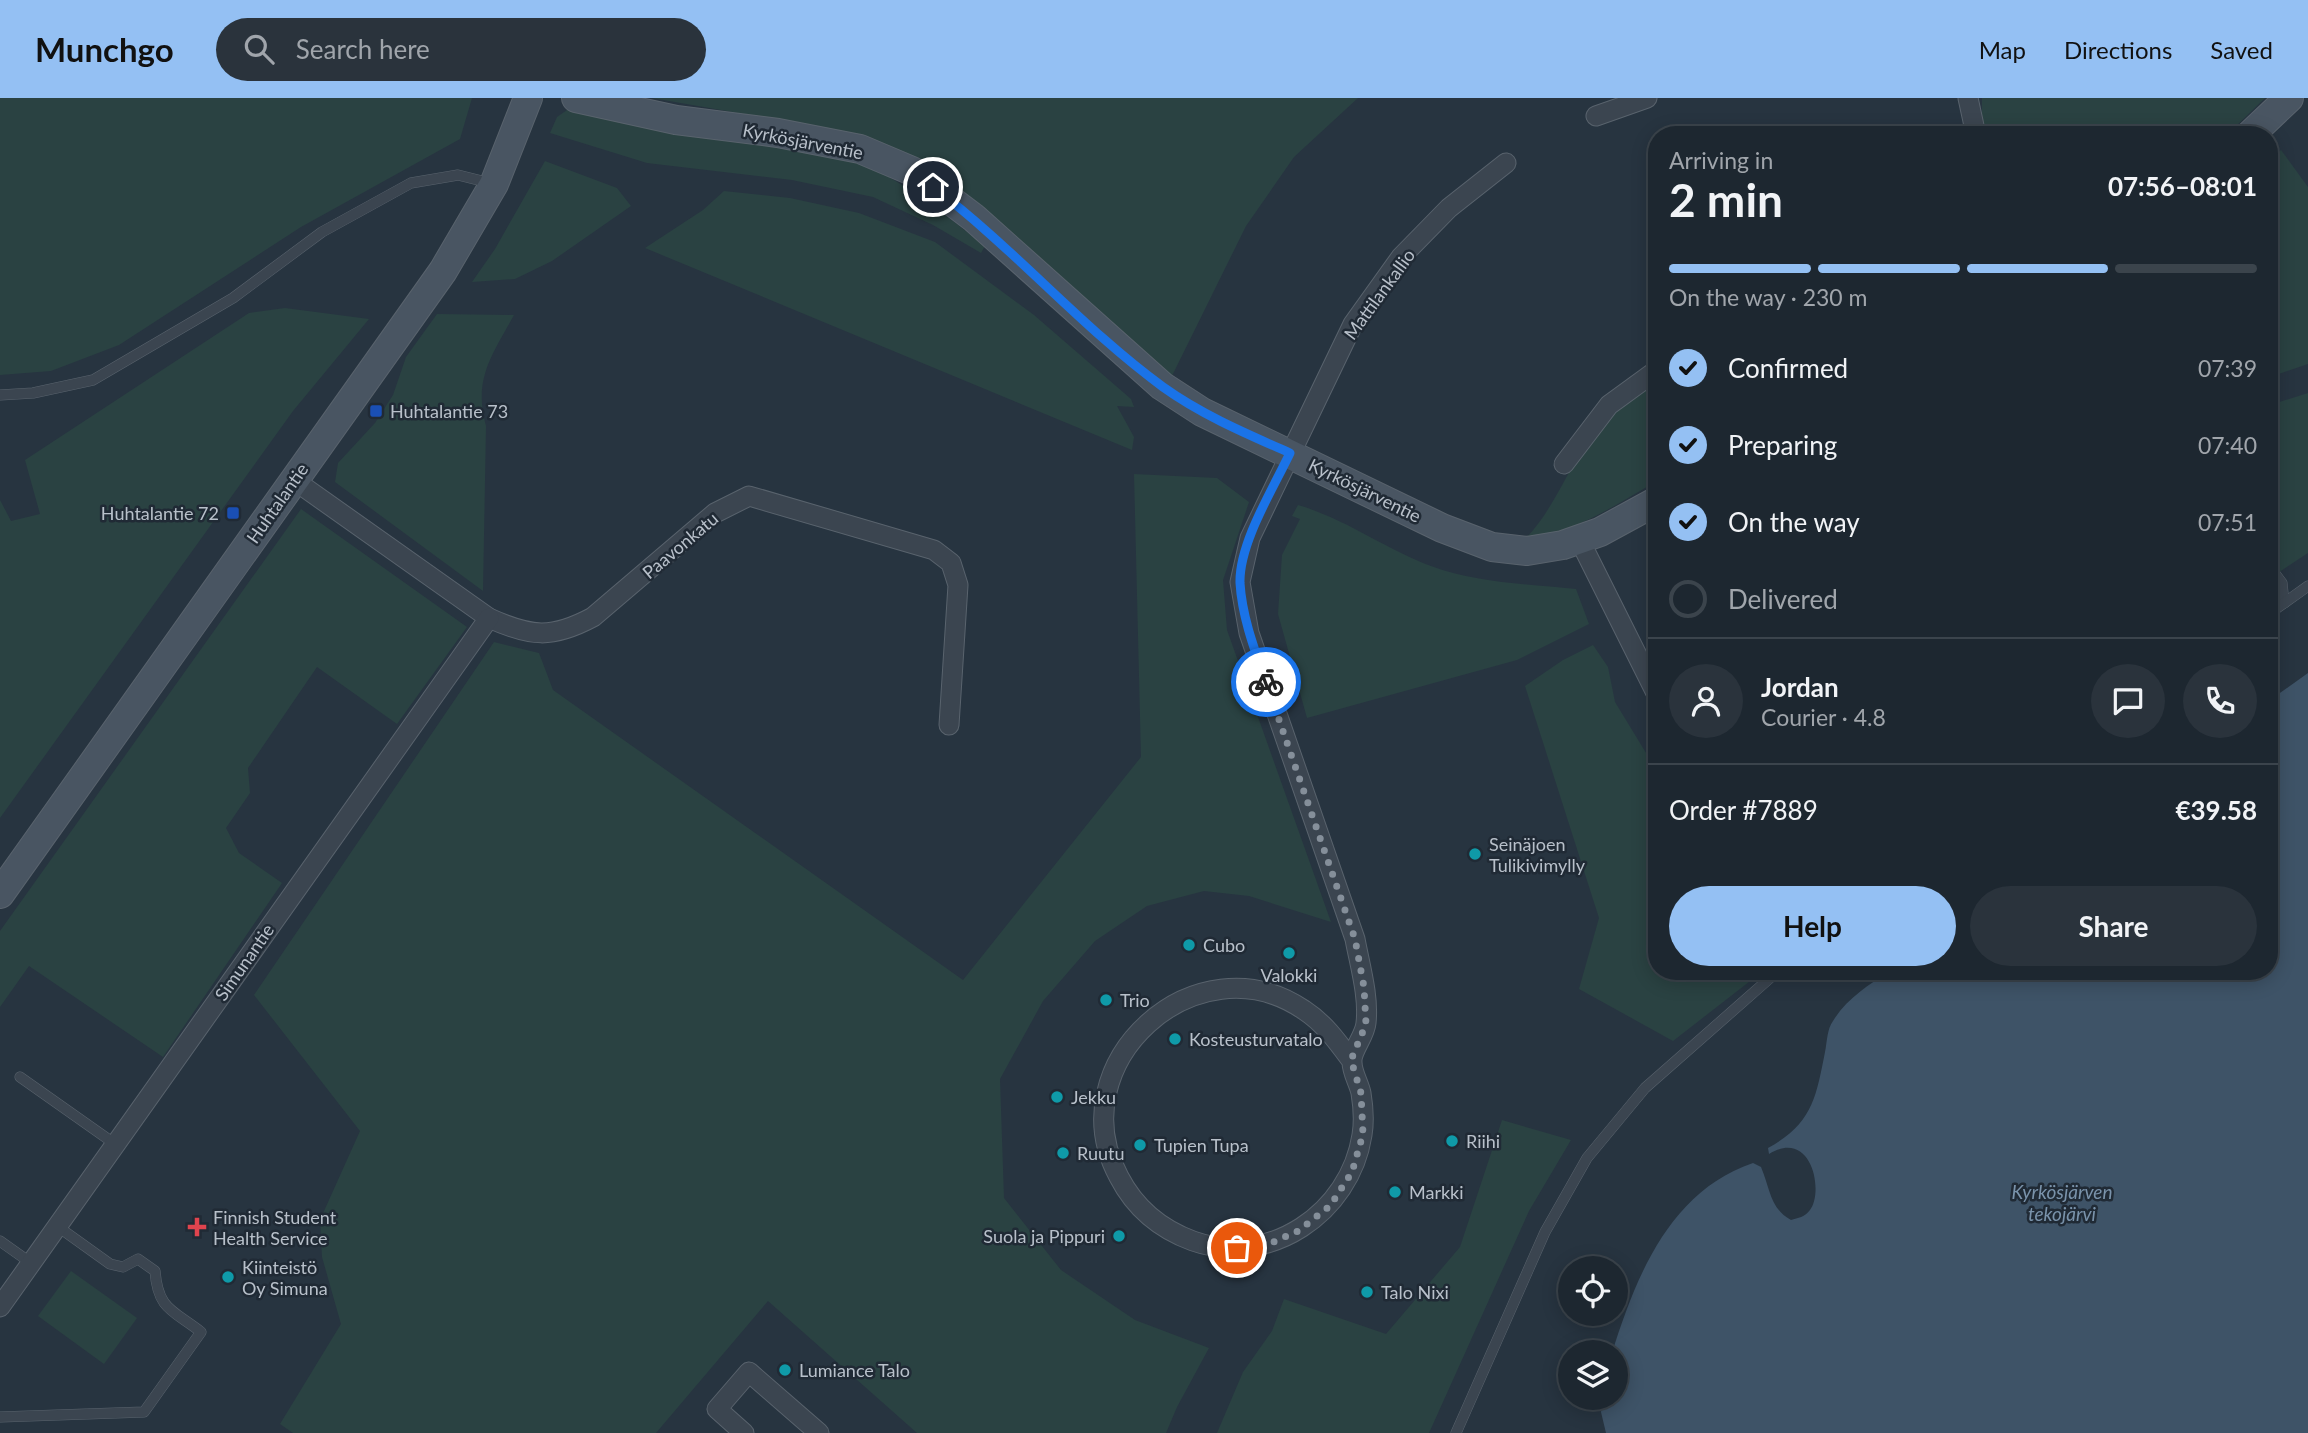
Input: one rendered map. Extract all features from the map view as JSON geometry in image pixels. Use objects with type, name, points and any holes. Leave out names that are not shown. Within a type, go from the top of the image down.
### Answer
[{"type":"street","name":"Huhtalantie","points":[[0,894],[443,271],[494,184],[528,98]]},
{"type":"street","name":"Kyrkösjärventie","points":[[576,98],[676,120],[778,132],[860,149],[912,172],[974,218],[1162,386],[1202,412],[1442,527],[1492,547],[1527,551],[1579,540],[1648,506]]},
{"type":"street","points":[[1596,116],[1647,98]]},
{"type":"street","points":[[1967,98],[1974,126]]},
{"type":"street","points":[[2259,126],[2289,98]]},
{"type":"street","name":"Mattilankallio","points":[[1351,1060],[1366,1024],[1364,987],[1355,939],[1253,644],[1240,582],[1250,538],[1353,324],[1401,257],[1449,208],[1506,163]]},
{"type":"street","points":[[1564,464],[1609,405],[1648,377]]},
{"type":"street","name":"Paavonkatu","points":[[294,480],[489,618],[518,631],[547,634],[570,629],[593,617],[635,584],[715,513],[748,496],[934,550],[951,563],[958,585],[949,725]]},
{"type":"street","points":[[1579,540],[1648,677]]},
{"type":"street","name":"Simunantie","points":[[0,1307],[489,618]]},
{"type":"street","points":[[1242,989],[1273,995],[1303,1009],[1328,1029],[1351,1060],[1361,1093],[1363,1134],[1352,1172],[1330,1206],[1298,1231],[1269,1244],[1237,1248],[1195,1242],[1175,1235],[1149,1217],[1127,1193],[1112,1165],[1104,1122],[1105,1101],[1113,1069],[1129,1041],[1144,1026],[1179,1001],[1209,991],[1242,989]]},
{"type":"street","points":[[744,1433],[717,1409],[749,1372],[819,1433]]},
{"type":"lane","points":[[0,395],[33,393],[93,380],[233,298],[322,232],[411,183],[458,175],[494,184]]},
{"type":"lane","points":[[2278,579],[2284,604]]},
{"type":"lane","points":[[2278,608],[2308,586]]},
{"type":"lane","points":[[1456,1433],[1545,1233],[1587,1158],[1645,1088],[1768,980]]},
{"type":"lane","points":[[20,1077],[115,1144]]},
{"type":"lane","points":[[0,1417],[144,1412],[201,1332],[163,1304],[157,1293],[155,1271],[138,1259],[123,1267],[110,1264],[57,1226]]},
{"type":"lane","points":[[0,1241],[31,1263]]},
{"type":"green space","points":[[0,98],[472,98],[460,139],[301,227],[119,345],[51,371],[0,375]]},
{"type":"green space","points":[[652,98],[1358,98],[1294,157],[1246,226],[1169,382],[1038,256],[927,166],[858,134]]},
{"type":"green space","points":[[1982,98],[2265,98],[2236,126],[1985,126],[1982,119]]},
{"type":"green space","points":[[570,108],[810,150],[855,162],[889,177],[926,200],[985,246],[981,253],[933,225],[873,197],[792,180],[647,163],[550,133],[557,117]]},
{"type":"green space","points":[[2281,150],[2308,187],[2308,364],[2278,374],[2278,153]]},
{"type":"green space","points":[[545,161],[617,188],[631,206],[552,261],[515,279],[472,282],[495,249]]},
{"type":"green space","points":[[724,191],[790,198],[859,213],[935,242],[1034,315],[1131,399],[1134,407],[1117,406],[1134,437],[1132,450],[645,248],[703,210]]},
{"type":"green space","points":[[285,308],[369,319],[293,411],[0,818],[0,500],[11,521],[40,514],[25,460],[249,313]]},
{"type":"green space","points":[[437,314],[514,315],[492,355],[483,381],[486,426],[483,591],[335,482],[338,463],[375,423],[393,395],[406,357]]},
{"type":"green space","points":[[1648,389],[1648,486],[1578,524],[1544,536],[1526,538],[1546,512],[1588,442],[1617,411]]},
{"type":"green space","points":[[2308,393],[2308,553],[2278,573],[2278,402]]},
{"type":"green space","points":[[1134,474],[1217,478],[1249,502],[1223,580],[1227,630],[1331,922],[1249,896],[1204,891],[1147,906],[1095,941],[1043,1001],[1000,1079],[1004,1198],[1061,1270],[1135,1320],[1209,1348],[1166,1433],[917,1433],[768,1301],[656,1433],[293,1433],[280,1424],[341,1324],[322,1257],[320,1220],[360,1131],[254,995],[494,642],[539,653],[553,690],[963,980],[1141,757]]},
{"type":"green space","points":[[1298,505],[1333,518],[1414,559],[1448,572],[1503,582],[1576,589],[1589,624],[1517,660],[1307,718],[1278,614],[1282,555],[1300,519],[1292,516]]},
{"type":"green space","points":[[301,509],[467,627],[397,724],[317,667],[248,768],[250,793],[226,828],[239,853],[282,883],[163,1057],[29,966],[0,1007],[0,931]]},
{"type":"green space","points":[[1593,645],[1608,667],[1615,702],[1648,756],[1648,980],[1751,980],[1673,1041],[1579,989],[1599,918],[1525,686],[1563,660]]},
{"type":"green space","points":[[1502,1120],[1571,1140],[1529,1211],[1429,1433],[1217,1433],[1243,1372],[1272,1331],[1284,1299],[1386,1334],[1460,1247]]},
{"type":"green space","points":[[71,1271],[137,1318],[104,1364],[38,1316]]},
{"type":"water","name":"Kyrkösjärven tekojärvi","points":[[2308,673],[2308,1433],[1606,1433],[1601,1410],[1628,1410],[1628,1340],[1616,1340],[1621,1326],[1628,1326],[1628,1307],[1645,1266],[1678,1215],[1699,1194],[1724,1176],[1753,1163],[1761,1167],[1775,1204],[1784,1215],[1791,1220],[1804,1216],[1810,1210],[1816,1190],[1815,1178],[1805,1156],[1796,1149],[1784,1148],[1769,1154],[1768,1148],[1794,1129],[1810,1108],[1831,1024],[1851,999],[1876,980],[2278,980],[2278,694]]},
{"type":"way so far","points":[[1237,1248],[1269,1244],[1298,1231],[1330,1206],[1352,1172],[1363,1134],[1361,1093],[1351,1060],[1360,1045],[1366,1024],[1364,987],[1355,939],[1266,682]]},
{"type":"place","name":"Huhtalantie 73","points":[[376,411]]},
{"type":"place","name":"Huhtalantie 72","points":[[233,513]]},
{"type":"place","name":"Seinäjoen Tulikivimylly","points":[[1475,854]]},
{"type":"place","name":"Cubo","points":[[1189,945]]},
{"type":"place","name":"Valokki","points":[[1289,953]]},
{"type":"place","name":"Trio","points":[[1106,1000]]},
{"type":"place","name":"Kosteusturvatalo","points":[[1175,1039]]},
{"type":"place","name":"Jekku","points":[[1057,1097]]},
{"type":"place","name":"Riihi","points":[[1452,1141]]},
{"type":"place","name":"Tupien Tupa","points":[[1140,1145]]},
{"type":"place","name":"Ruutu","points":[[1063,1153]]},
{"type":"place","name":"Markki","points":[[1395,1192]]},
{"type":"place","name":"Finnish Student Health Service","points":[[197,1227]]},
{"type":"place","name":"Suola ja Pippuri","points":[[1119,1236]]},
{"type":"place","name":"Kiinteistö Oy Simuna","points":[[228,1277]]},
{"type":"place","name":"Talo Nixi","points":[[1367,1292]]},
{"type":"place","name":"Lumiance Talo","points":[[785,1370]]},
{"type":"route","points":[[933,187],[974,218],[1117,349],[1162,386],[1202,412],[1290,453],[1250,538],[1240,582],[1250,633],[1266,682]]}]
